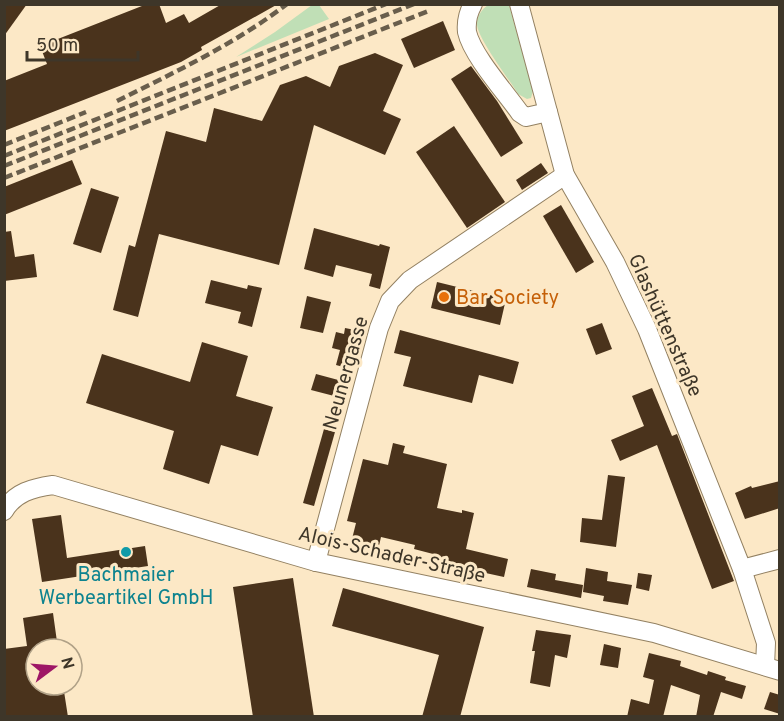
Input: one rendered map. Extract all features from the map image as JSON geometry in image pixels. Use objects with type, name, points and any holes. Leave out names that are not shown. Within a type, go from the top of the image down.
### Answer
[{"type":"street","points":[[472,4],[468,14],[467,32],[475,51],[520,113],[526,117],[548,112]]},
{"type":"street","name":"Glashüttenstraße","points":[[519,4],[565,175],[615,262],[647,329],[742,569],[772,669]]},
{"type":"street","name":"Neunergasse","points":[[316,562],[379,328],[390,301],[410,280],[565,175]]},
{"type":"street","name":"Alois-Schader-Straße","points":[[4,511],[10,501],[30,488],[53,485],[316,562],[654,633],[772,669]]},
{"type":"street","points":[[742,569],[780,559]]},
{"type":"green space","points":[[312,5],[319,5],[329,19],[236,57],[275,32]]},
{"type":"green space","points":[[488,5],[509,5],[533,91],[531,98],[527,99],[518,94],[482,39],[477,21],[480,13]]},
{"type":"building","points":[[4,4],[27,4],[4,36]]},
{"type":"building","points":[[147,4],[159,4],[166,23],[184,14],[189,23],[222,4],[278,4],[201,47],[202,50],[181,62],[4,131],[4,81],[47,64],[40,46]]},
{"type":"building","points":[[443,21],[455,50],[414,68],[401,39]]},
{"type":"building","points":[[375,53],[403,65],[383,111],[401,119],[385,155],[314,125],[279,265],[159,234],[138,317],[113,310],[129,245],[135,247],[166,131],[206,142],[214,108],[262,121],[280,85],[306,76],[330,87],[339,66]]},
{"type":"building","points":[[471,66],[497,101],[523,143],[501,157],[451,79]]},
{"type":"building","points":[[454,126],[505,202],[467,228],[416,152]]},
{"type":"building","points":[[72,160],[82,184],[4,215],[4,187]]},
{"type":"building","points":[[541,163],[548,173],[522,190],[516,180]]},
{"type":"building","points":[[91,188],[119,197],[101,253],[73,244]]},
{"type":"building","points":[[561,205],[594,262],[576,273],[543,216]]},
{"type":"building","points":[[314,228],[390,247],[380,289],[369,286],[372,274],[336,265],[333,277],[304,269]]},
{"type":"building","points":[[11,231],[15,257],[34,254],[37,277],[4,281],[4,232]]},
{"type":"building","points":[[211,280],[247,289],[248,285],[262,288],[252,327],[238,323],[241,312],[205,303]]},
{"type":"building","points":[[437,282],[506,299],[500,325],[431,308]]},
{"type":"building","points":[[307,296],[331,302],[323,333],[300,328]]},
{"type":"building","points":[[602,323],[612,349],[596,355],[586,329]]},
{"type":"building","points":[[345,328],[355,330],[354,337],[358,337],[354,353],[350,352],[347,368],[336,365],[340,350],[332,348],[336,332],[344,334]]},
{"type":"building","points":[[400,330],[519,362],[513,384],[479,375],[472,403],[403,386],[411,357],[394,353]]},
{"type":"building","points":[[202,342],[248,356],[236,396],[273,407],[258,456],[221,445],[209,484],[163,469],[174,431],[86,403],[102,354],[190,382]]},
{"type":"building","points":[[316,374],[342,381],[338,397],[311,390]]},
{"type":"building","points":[[652,388],[672,436],[677,434],[734,581],[712,589],[657,445],[620,461],[611,440],[644,426],[632,396]]},
{"type":"building","points":[[324,429],[335,432],[314,506],[303,503]]},
{"type":"building","points":[[393,443],[405,446],[403,453],[447,464],[437,508],[474,513],[466,549],[508,559],[504,577],[435,562],[437,555],[414,549],[415,545],[381,537],[378,550],[351,543],[356,523],[347,521],[363,459],[388,465]]},
{"type":"building","points":[[608,475],[625,477],[616,547],[580,542],[582,518],[602,520]]},
{"type":"building","points":[[780,481],[780,508],[745,519],[735,493],[751,486],[752,488]]},
{"type":"building","name":"Bachmaier Werbeartikel GmbH","points":[[61,515],[67,558],[145,546],[148,566],[42,582],[32,519]]},
{"type":"building","points":[[586,568],[608,572],[607,581],[632,585],[628,605],[603,601],[604,596],[583,592]]},
{"type":"building","points":[[531,569],[556,574],[555,580],[583,585],[581,598],[527,587]]},
{"type":"building","points":[[638,573],[652,575],[649,591],[636,588]]},
{"type":"building","points":[[293,578],[314,717],[253,717],[233,587]]},
{"type":"building","points":[[343,588],[484,627],[460,717],[422,717],[439,655],[332,626]]},
{"type":"building","points":[[53,613],[56,637],[26,637],[23,618]]},
{"type":"building","points":[[536,630],[571,635],[567,658],[555,655],[550,687],[530,683]]},
{"type":"building","points":[[604,644],[621,648],[618,668],[600,665]]},
{"type":"building","points":[[24,646],[24,697],[65,697],[68,717],[6,717],[4,649]]},
{"type":"building","points":[[649,653],[681,661],[680,666],[707,675],[708,671],[726,677],[725,680],[746,686],[742,699],[721,692],[713,717],[696,717],[700,695],[671,685],[663,717],[627,717],[631,699],[649,704],[654,680],[643,677]]},
{"type":"building","points":[[770,692],[780,695],[780,714],[764,709]]},
{"type":"railway","points":[[117,101],[226,45],[287,4]]},
{"type":"railway","points":[[4,156],[386,4]]},
{"type":"railway","points":[[4,166],[414,4]]},
{"type":"railway","points":[[4,178],[431,10]]},
{"type":"railway","points":[[4,145],[86,112]]},
{"type":"place","name":"Bar Society","points":[[444,297]]},
{"type":"place","name":"Bachmaier Werbeartikel GmbH","points":[[126,552]]}]
